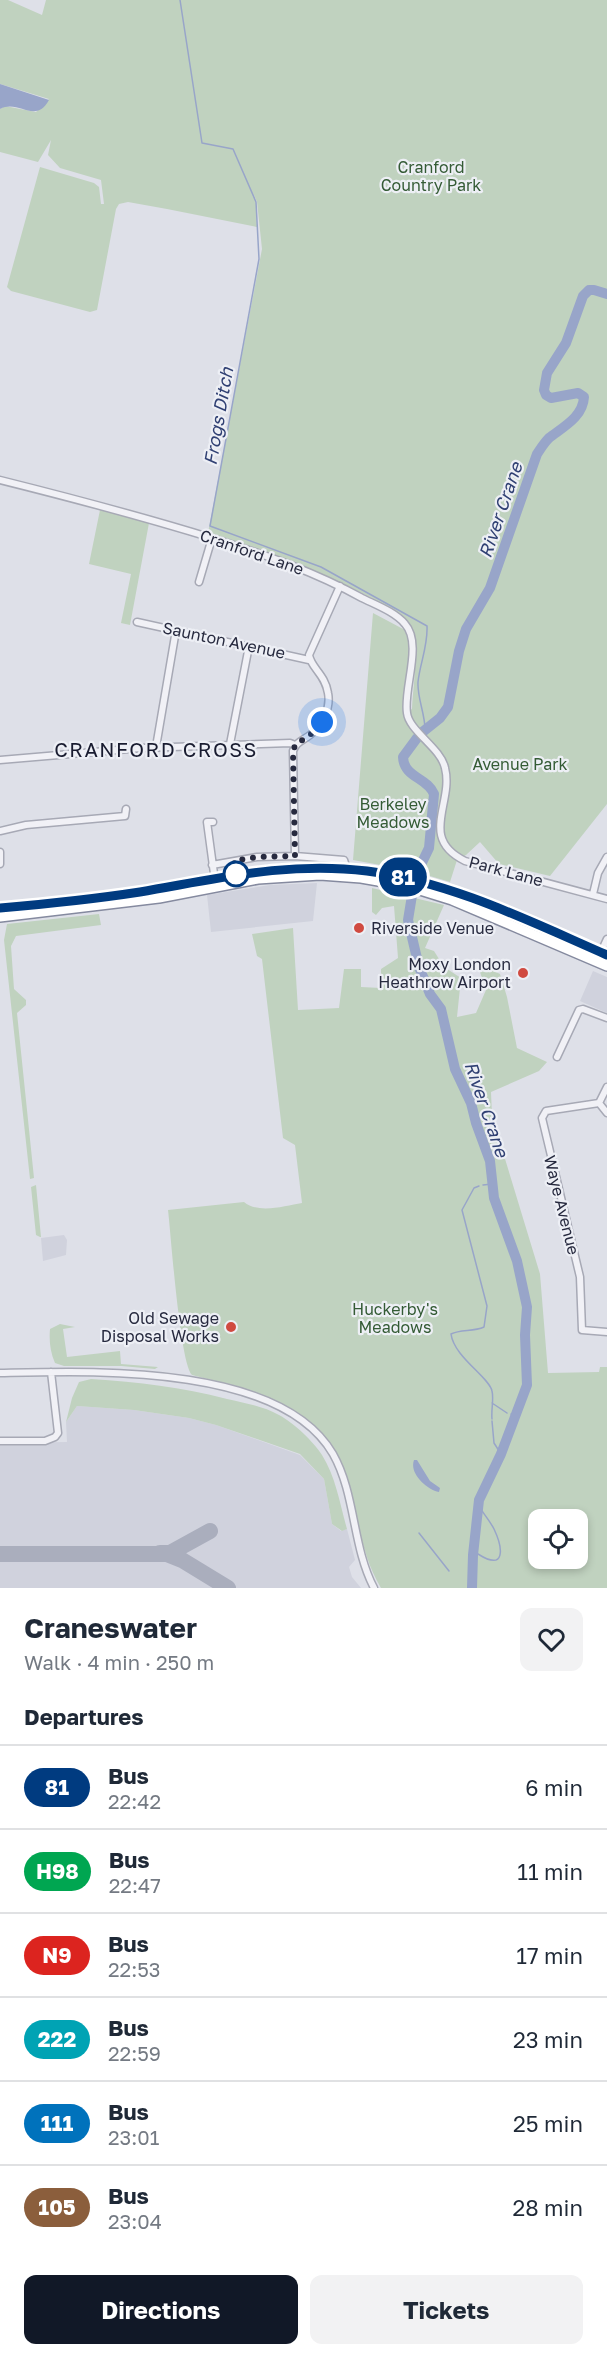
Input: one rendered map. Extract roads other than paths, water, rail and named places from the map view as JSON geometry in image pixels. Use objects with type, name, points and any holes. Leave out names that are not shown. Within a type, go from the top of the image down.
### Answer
[{"type":"highway","points":[[0,917],[138,901],[276,868],[347,869],[473,898],[604,953]]},
{"type":"highway","points":[[0,908],[269,877],[320,875],[408,883]]},
{"type":"highway","points":[[429,888],[607,966]]},
{"type":"street","name":"Cranford Lane","points":[[0,480],[119,509],[284,562],[340,586],[397,617],[408,628],[412,645],[406,715]]},
{"type":"street","points":[[199,582],[212,538]]},
{"type":"street","points":[[295,745],[311,734],[322,722],[328,705],[328,690],[324,678],[309,660],[312,648],[340,586]]},
{"type":"street","name":"Saunton Avenue","points":[[137,622],[309,660]]},
{"type":"street","points":[[156,747],[177,630]]},
{"type":"street","points":[[230,744],[249,646]]},
{"type":"street","name":"Park Lane","points":[[406,715],[441,757],[446,769],[440,826],[442,838],[448,850],[465,861],[607,899]]},
{"type":"street","points":[[0,760],[156,747],[290,743],[295,745]]},
{"type":"street","points":[[295,745],[295,856]]},
{"type":"street","points":[[0,831],[26,825],[125,816],[126,809]]},
{"type":"street","points":[[207,822],[215,882]]},
{"type":"street","points":[[0,852],[2,864],[0,864]]},
{"type":"street","points":[[212,864],[257,857],[295,856],[344,860],[347,869]]},
{"type":"street","points":[[593,894],[598,873],[607,857]]},
{"type":"street","points":[[604,953],[607,939]]},
{"type":"street","points":[[557,1057],[579,1010],[583,1008],[607,1018]]},
{"type":"street","points":[[607,1087],[598,1103],[607,1113]]},
{"type":"street","name":"Waye Avenue","points":[[598,1103],[546,1111],[542,1118],[580,1277],[582,1330],[607,1332]]},
{"type":"street","points":[[0,1441],[48,1440],[58,1433],[51,1372]]},
{"type":"street","points":[[0,1373],[137,1373],[201,1383],[268,1401],[298,1416],[314,1429],[337,1462],[361,1559],[374,1588]]},
{"type":"water","points":[[0,84],[49,100],[38,111],[14,107],[0,109]]},
{"type":"water","points":[[414,1460],[417,1460],[430,1481],[440,1488],[439,1492],[429,1488],[416,1475]]},
{"type":"waterway","name":"Frogs Ditch","points":[[180,0],[202,143],[233,149],[256,202],[259,259],[210,526],[321,567],[427,626],[418,682],[425,729]]},
{"type":"waterway","name":"River Crane","points":[[420,734],[440,718],[448,707],[459,651],[466,629],[490,588],[537,454],[549,438],[576,416],[583,404],[584,397],[578,393],[551,398],[546,395],[544,390],[547,373],[566,343],[583,296],[589,290],[607,294]]},
{"type":"waterway","name":"River Crane","points":[[417,738],[403,757],[404,764],[411,773],[431,788],[434,794],[429,848],[415,877],[408,920],[419,967],[430,994],[441,1009],[455,1069],[471,1103],[490,1161],[494,1198],[517,1261],[527,1307],[525,1335],[527,1385],[501,1454],[479,1500],[472,1588]]},
{"type":"waterway","points":[[483,1185],[492,1184]]},
{"type":"waterway","points":[[479,1186],[474,1188],[462,1210],[487,1306],[484,1327],[451,1334],[458,1351],[490,1385],[493,1394],[492,1419]]},
{"type":"waterway","points":[[492,1403],[507,1413]]},
{"type":"waterway","name":"River Crane","points":[[511,1414],[515,1416]]},
{"type":"waterway","points":[[492,1421],[494,1443],[501,1454]]},
{"type":"waterway","name":"River Crane","points":[[473,1555],[478,1554],[494,1560],[500,1555],[494,1529],[478,1505]]},
{"type":"waterway","points":[[419,1533],[449,1571]]},
{"type":"place","name":"Riverside Venue","points":[[359,928]]},
{"type":"place","name":"Moxy London Heathrow Airport","points":[[523,973]]},
{"type":"place","name":"Old Sewage Disposal Works","points":[[231,1327]]},
{"type":"district","name":"CRANFORD CROSS","points":[[156,749]]},
{"type":"park label","name":"Cranford Country Park","points":[[431,176]]},
{"type":"park label","name":"Avenue Park","points":[[520,764]]},
{"type":"park label","name":"Berkeley Meadows","points":[[393,813]]},
{"type":"park label","name":"Huckerby's Meadows","points":[[395,1318]]}]
